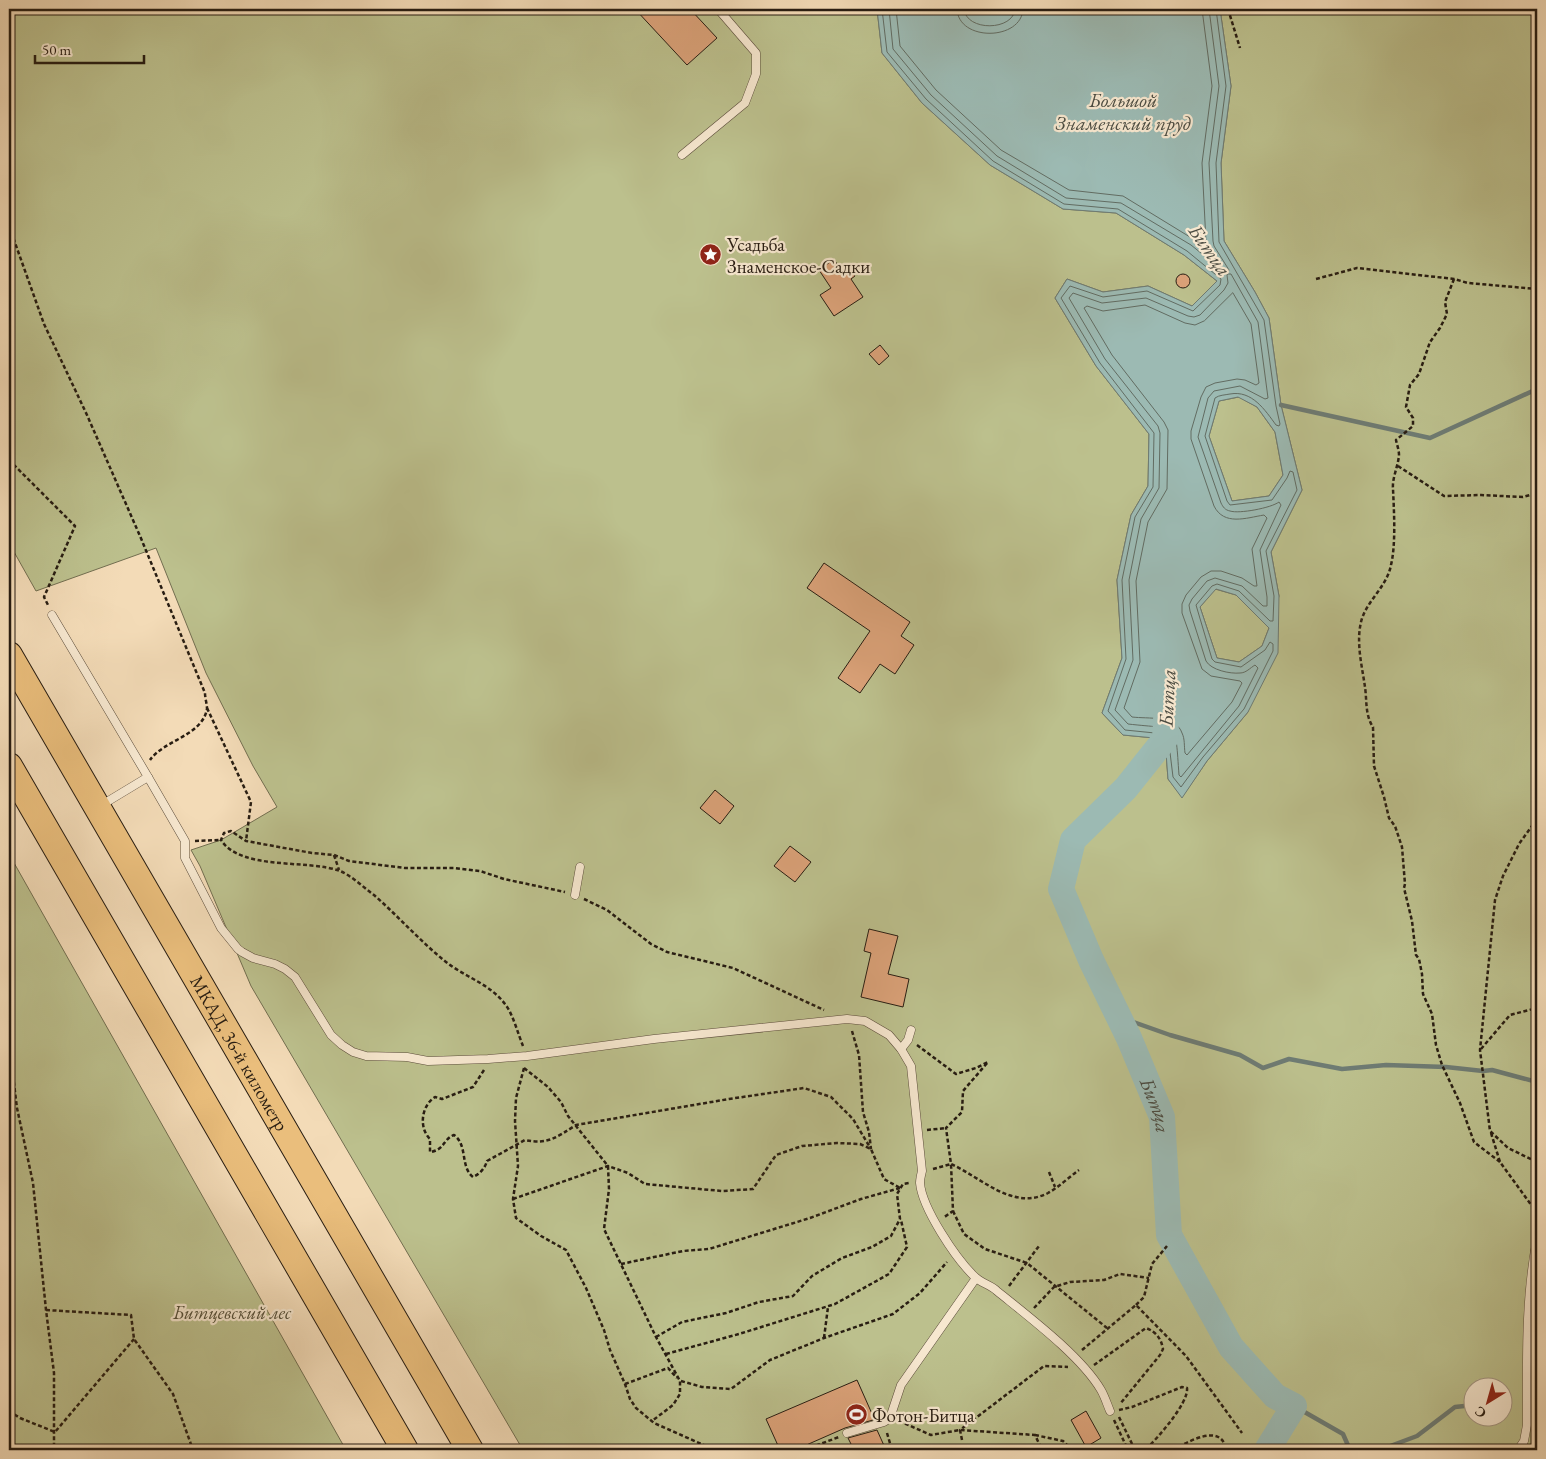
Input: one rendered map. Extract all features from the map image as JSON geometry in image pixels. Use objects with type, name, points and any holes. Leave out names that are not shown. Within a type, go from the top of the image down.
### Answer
[{"type":"highway","name":"МКАД, 36-й километр","points":[[9,655],[470,1450]]},
{"type":"highway","points":[[9,766],[406,1450]]},
{"type":"lane","points":[[682,155],[745,103],[756,74],[756,53],[718,9]]},
{"type":"lane","points":[[52,615],[185,841],[184,858],[221,928],[242,952],[253,958],[275,964],[295,977],[331,1035],[342,1045],[352,1052],[366,1056],[407,1057],[428,1061],[488,1059],[847,1019],[865,1021],[888,1035],[901,1049],[911,1066],[922,1171],[920,1182],[936,1223],[956,1254],[976,1278],[997,1290],[1088,1368],[1101,1390],[1110,1411]]},
{"type":"lane","points":[[97,808],[148,777]]},
{"type":"lane","points":[[575,895],[580,867]]},
{"type":"lane","points":[[901,1049],[908,1040],[911,1030]]},
{"type":"lane","points":[[1518,1450],[1524,1440],[1527,1425],[1529,1300],[1537,1239]]},
{"type":"lane","points":[[847,1433],[887,1420],[901,1386],[976,1278]]},
{"type":"path","points":[[1228,9],[1240,48]]},
{"type":"path","points":[[9,226],[44,324],[87,414],[140,536],[205,693],[207,708],[251,802],[246,841]]},
{"type":"path","points":[[1316,279],[1358,268],[1454,279],[1468,283],[1537,289]]},
{"type":"path","points":[[1454,279],[1445,302],[1447,314],[1430,342],[1419,374],[1410,385],[1406,407],[1413,418],[1414,426],[1396,440],[1399,453],[1393,489],[1395,503],[1392,565],[1386,580],[1374,596],[1361,622],[1361,664],[1366,694],[1366,707],[1370,723],[1373,727],[1374,766],[1389,818],[1396,826],[1402,847],[1404,888],[1412,921],[1416,955],[1419,959],[1422,974],[1423,994],[1432,1014],[1436,1045],[1442,1064],[1460,1103],[1474,1142],[1500,1162],[1537,1213]]},
{"type":"path","points":[[9,460],[75,526],[44,597],[52,615]]},
{"type":"path","points":[[1398,466],[1444,496],[1523,497],[1537,493]]},
{"type":"path","points":[[148,777],[150,759],[183,737],[201,722],[207,708]]},
{"type":"path","points":[[1500,1162],[1490,1131],[1480,1050],[1494,900],[1503,876],[1519,844],[1537,819]]},
{"type":"path","points":[[221,840],[224,834],[231,831],[246,841],[334,855],[349,861],[405,868],[454,868],[480,871],[504,879],[575,895],[607,910],[651,944],[667,952],[733,968],[809,1004],[847,1019],[851,1026],[859,1055],[863,1112],[869,1132],[871,1149]]},
{"type":"path","points":[[185,841],[221,840]]},
{"type":"path","points":[[221,840],[224,844]]},
{"type":"path","points":[[334,855],[339,871]]},
{"type":"path","points":[[1480,1050],[1510,1015],[1537,1008]]},
{"type":"path","points":[[908,1040],[924,1049],[956,1074],[988,1062],[963,1091],[962,1112],[946,1128],[918,1130]]},
{"type":"path","points":[[9,1043],[17,1108],[33,1183],[54,1373],[54,1450]]},
{"type":"path","points":[[488,1059],[480,1078],[473,1088],[442,1099],[436,1097],[430,1100],[422,1120],[426,1135],[430,1139],[430,1152],[436,1152],[450,1136],[454,1135],[458,1138],[464,1153],[465,1167],[473,1177],[478,1175],[487,1161],[525,1140],[540,1143],[556,1138],[576,1125],[804,1088],[831,1097],[853,1119],[871,1149],[884,1179],[900,1188]]},
{"type":"path","points":[[524,1068],[548,1087],[561,1102],[568,1116],[606,1161],[608,1166],[609,1189],[604,1229],[656,1337],[680,1381],[680,1394],[672,1405],[652,1421]]},
{"type":"path","points":[[946,1128],[951,1164],[953,1211],[964,1234],[985,1249],[1027,1263],[1107,1329]]},
{"type":"path","points":[[1490,1131],[1508,1148],[1537,1162]]},
{"type":"path","points":[[513,1199],[608,1166],[628,1173],[645,1184],[722,1192],[752,1189],[776,1155],[802,1146],[837,1143],[860,1144],[871,1149]]},
{"type":"path","points":[[922,1171],[951,1164],[1007,1196],[1019,1199],[1047,1193],[1079,1170]]},
{"type":"path","points":[[1049,1172],[1055,1187]]},
{"type":"path","points":[[666,1354],[836,1304],[889,1274],[907,1247],[897,1194],[903,1184],[920,1182]]},
{"type":"path","points":[[621,1264],[683,1251],[709,1249],[900,1188]]},
{"type":"path","points":[[936,1223],[953,1211]]},
{"type":"path","points":[[656,1337],[682,1322],[726,1313],[759,1302],[793,1296],[812,1276],[834,1262],[872,1247],[891,1236],[900,1219],[900,1213]]},
{"type":"path","points":[[1002,1296],[1040,1246]]},
{"type":"path","points":[[1073,1357],[1144,1297],[1152,1264],[1167,1246]]},
{"type":"path","points":[[715,1450],[667,1430],[652,1421],[636,1408],[630,1399],[626,1384],[668,1368],[680,1381],[702,1387],[731,1389],[770,1360],[824,1338],[893,1314],[920,1293],[956,1254]]},
{"type":"path","points":[[1026,1315],[1054,1287],[1070,1282],[1104,1280],[1120,1274],[1149,1278]]},
{"type":"path","points":[[1136,1305],[1186,1356],[1242,1433]]},
{"type":"path","points":[[824,1338],[828,1306]]},
{"type":"path","points":[[46,1310],[131,1314],[134,1339],[173,1394],[193,1450]]},
{"type":"path","points":[[960,1430],[1044,1366],[1088,1368],[1146,1328],[1152,1330],[1162,1341],[1163,1349],[1115,1409],[1132,1407],[1182,1387],[1186,1388],[1188,1393],[1162,1433],[1145,1450]]},
{"type":"path","points":[[55,1432],[134,1339]]},
{"type":"path","points":[[9,1411],[20,1418],[55,1432]]},
{"type":"path","points":[[1110,1411],[1128,1450]]},
{"type":"path","points":[[892,1450],[887,1420],[931,1435],[960,1430],[1035,1435],[1062,1442],[1072,1450]]},
{"type":"path","points":[[960,1430],[962,1440]]},
{"type":"path","points":[[804,1450],[847,1433]]},
{"type":"path","points":[[1035,1435],[1042,1450]]},
{"type":"path","points":[[1173,1450],[1207,1435],[1217,1436],[1222,1441],[1226,1450]]},
{"type":"green space","points":[[9,9],[877,9],[882,53],[922,103],[990,165],[1063,209],[1116,213],[1184,255],[1217,281],[1192,306],[1148,286],[1103,292],[1067,279],[1055,298],[1096,366],[1149,434],[1148,486],[1131,515],[1117,580],[1122,658],[1102,713],[1123,735],[1165,739],[1168,779],[1182,797],[1207,761],[1248,712],[1279,596],[1271,552],[1302,490],[1281,405],[1269,318],[1224,241],[1221,163],[1231,86],[1220,9],[1537,9],[1537,1450],[523,1450],[251,986],[200,866],[191,850],[221,840],[277,807],[253,766],[206,673],[156,548],[36,591],[9,543]]},
{"type":"green space","points":[[974,9],[1008,9],[996,14],[977,13]]},
{"type":"green space","points":[[1239,397],[1257,407],[1275,432],[1283,475],[1269,496],[1232,501],[1209,436],[1219,401]]},
{"type":"green space","points":[[1215,589],[1236,595],[1269,628],[1262,646],[1239,662],[1217,658],[1200,607]]},
{"type":"green space","name":"Битцевский лес","points":[[9,854],[346,1450],[9,1450]]},
{"type":"water","name":"Большой Знаменский пруд","points":[[877,9],[974,9],[978,13],[996,14],[1008,9],[1220,9],[1231,86],[1221,163],[1224,241],[1269,318],[1281,405],[1302,490],[1271,552],[1279,596],[1278,653],[1248,712],[1207,761],[1182,798],[1168,779],[1165,739],[1123,735],[1102,713],[1122,658],[1117,580],[1131,515],[1148,486],[1149,434],[1096,366],[1055,298],[1067,279],[1103,292],[1148,286],[1192,306],[1217,281],[1184,255],[1116,213],[1063,209],[990,165],[922,103],[882,53]],"holes":[[[1238,397],[1257,407],[1275,432],[1283,475],[1269,496],[1232,501],[1209,436],[1219,401]],[[1216,589],[1236,595],[1269,628],[1262,646],[1239,662],[1217,658],[1200,607]]]},
{"type":"building","points":[[635,9],[690,9],[717,38],[687,65]]},
{"type":"building","points":[[834,259],[841,271],[849,266],[855,276],[851,279],[863,297],[834,316],[820,295],[831,288],[819,270]]},
{"type":"building","points":[[1183,274],[1188,276],[1190,281],[1188,286],[1183,288],[1178,286],[1176,281],[1178,276]]},
{"type":"building","points":[[880,345],[889,356],[879,365],[869,354]]},
{"type":"building","points":[[824,563],[910,622],[901,636],[914,645],[895,674],[880,664],[860,693],[838,678],[870,631],[807,588]]},
{"type":"building","points":[[715,790],[734,806],[720,824],[700,808]]},
{"type":"building","points":[[790,846],[811,862],[795,882],[774,866]]},
{"type":"building","points":[[869,929],[898,936],[888,974],[909,979],[903,1007],[861,997],[871,953],[864,951]]},
{"type":"building","name":"Фотон-Битца","points":[[857,1380],[873,1420],[845,1428],[795,1450],[780,1450],[766,1419]]},
{"type":"building","points":[[1086,1411],[1101,1438],[1086,1447],[1071,1420]]},
{"type":"building","points":[[877,1430],[886,1450],[854,1450],[848,1438]]},
{"type":"waterway","points":[[1281,405],[1430,438],[1537,389]]},
{"type":"waterway","name":"Битца","points":[[1167,702],[1165,739],[1126,788],[1073,840],[1061,889],[1091,960],[1129,1038],[1162,1117],[1169,1235],[1231,1347],[1275,1396],[1294,1406],[1267,1450]]},
{"type":"waterway","points":[[1119,1017],[1170,1035],[1240,1055],[1263,1068],[1289,1059],[1342,1069],[1386,1065],[1446,1067],[1483,1071],[1492,1070],[1537,1082]]},
{"type":"waterway","name":"Битца","points":[[1294,1406],[1343,1434],[1350,1450]]},
{"type":"waterway","points":[[1381,1450],[1417,1436],[1455,1407],[1464,1406]]},
{"type":"place","name":"Усадьба Знаменское-Садки","points":[[711,255]]},
{"type":"place","name":"Фотон-Битца","points":[[856,1415]]}]
